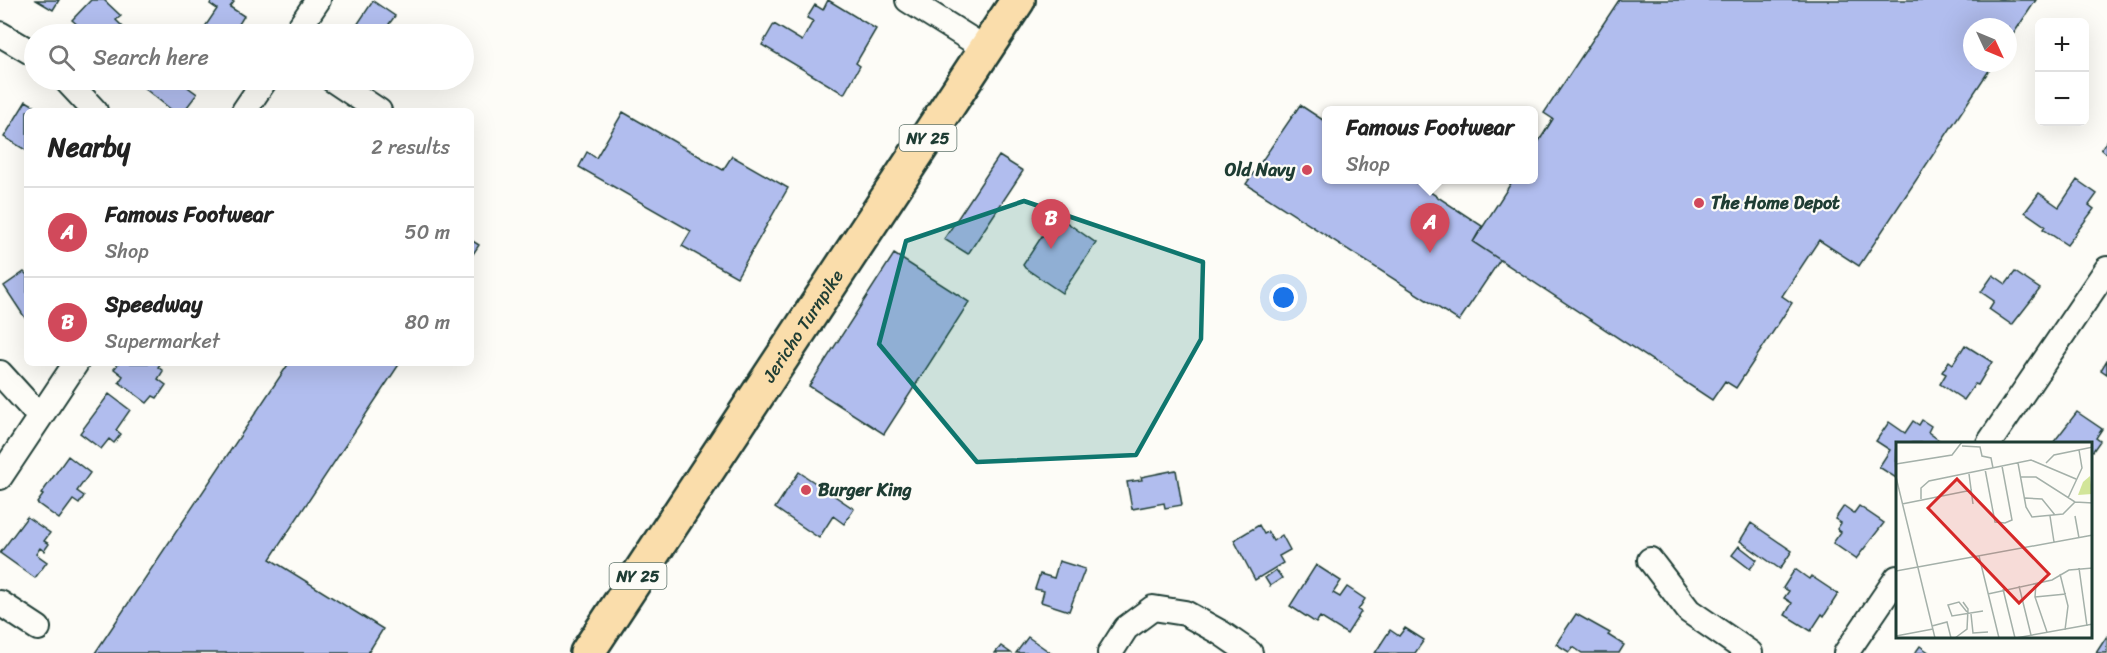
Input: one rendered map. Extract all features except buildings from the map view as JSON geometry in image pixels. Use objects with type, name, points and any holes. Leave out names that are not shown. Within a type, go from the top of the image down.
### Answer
[{"type":"main road","name":"Jericho Turnpike","points":[[588,653],[1018,0]]},
{"type":"street","points":[[302,24],[318,0]]},
{"type":"street","points":[[908,0],[986,48]]},
{"type":"street","points":[[0,34],[24,48]]},
{"type":"street","points":[[76,90],[93,108]]},
{"type":"street","points":[[246,108],[258,90]]},
{"type":"street","points":[[348,90],[375,108]]},
{"type":"street","points":[[1990,442],[2107,269]]},
{"type":"street","points":[[0,477],[74,366]]},
{"type":"street","points":[[0,373],[40,417]]},
{"type":"street","points":[[1650,560],[1689,611],[1750,653]]},
{"type":"street","points":[[1846,653],[1896,579]]},
{"type":"street","points":[[0,603],[38,628]]},
{"type":"street","points":[[1110,653],[1126,628],[1153,608],[1185,613],[1250,653]]},
{"type":"highlighted area","points":[[1024,201],[1203,262],[1201,339],[1136,455],[977,462],[879,344],[906,241]]},
{"type":"place","name":"Old Navy","points":[[1307,170]]},
{"type":"place","name":"The Home Depot","points":[[1699,203]]},
{"type":"place","name":"Speedway","points":[[1051,249]]},
{"type":"place","name":"Famous Footwear","points":[[1430,253]]},
{"type":"place","name":"Burger King","points":[[806,490]]}]
